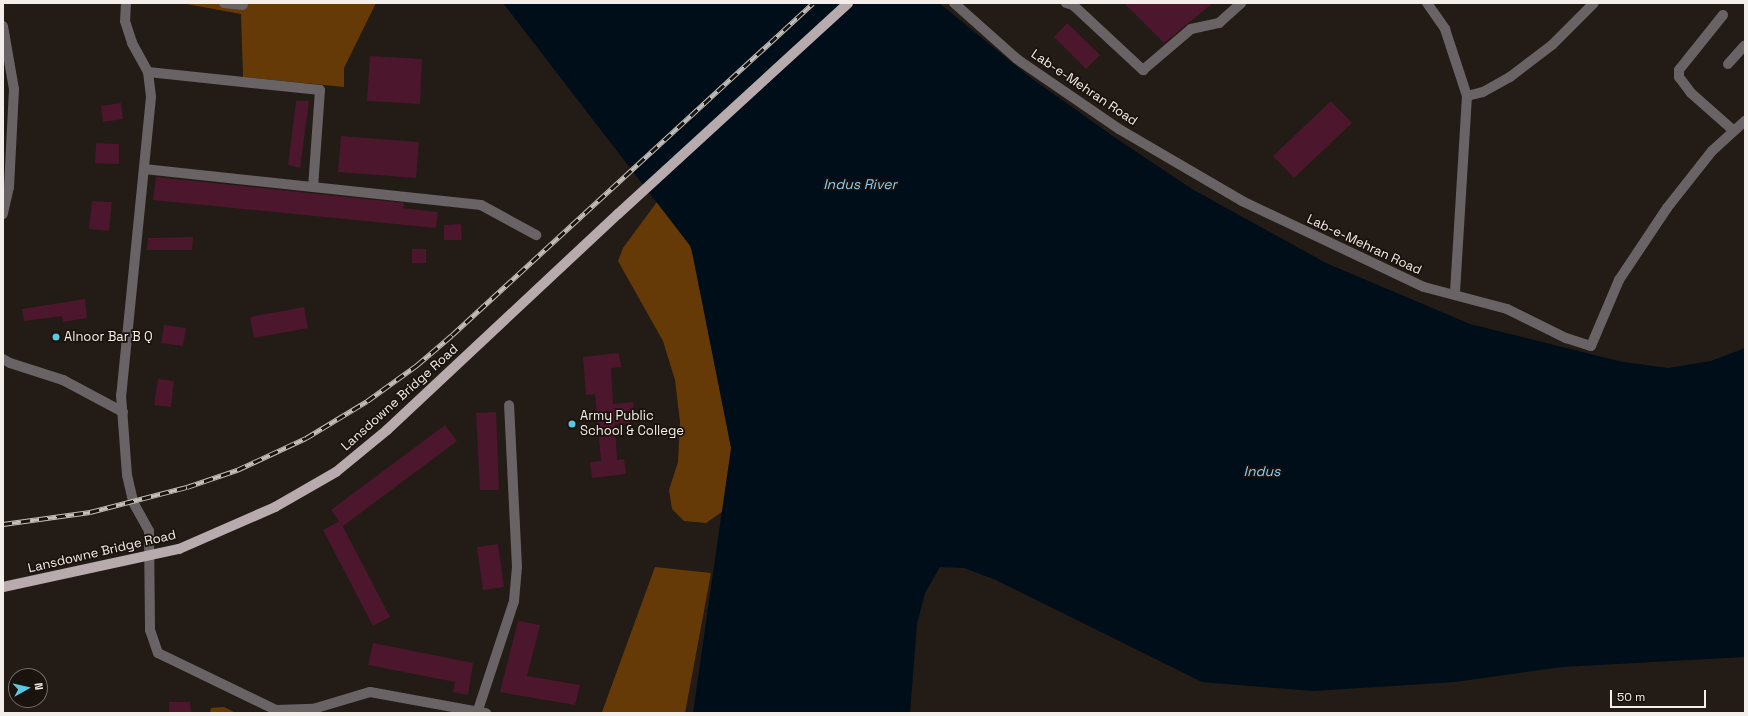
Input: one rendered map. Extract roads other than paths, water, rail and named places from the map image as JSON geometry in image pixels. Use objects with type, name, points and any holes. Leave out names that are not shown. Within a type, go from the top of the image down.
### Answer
[{"type":"main road","name":"Lansdowne Bridge Road","points":[[3,587],[179,549],[275,507],[336,472],[387,430],[618,214],[848,3]]},
{"type":"street","points":[[126,3],[125,21],[130,36],[148,72],[151,97],[121,395],[127,475],[134,502],[149,531],[150,630],[158,653],[275,712],[313,709],[370,692],[482,712],[514,601],[517,568],[509,405]]},
{"type":"street","points":[[224,3],[243,5]]},
{"type":"street","name":"Lab-e-Mehran Road","points":[[954,3],[1017,59],[1118,129],[1242,201],[1345,251],[1424,287],[1507,309],[1566,338],[1591,346],[1619,280],[1667,208],[1712,152],[1734,131]]},
{"type":"street","points":[[1066,3],[1073,5],[1143,70],[1191,29],[1219,23],[1241,3]]},
{"type":"street","points":[[1427,3],[1445,29],[1467,96],[1455,295]]},
{"type":"street","points":[[1467,96],[1483,92],[1510,77],[1552,45],[1594,3]]},
{"type":"street","points":[[1723,14],[1679,70],[1679,77],[1691,93],[1734,131],[1745,121]]},
{"type":"street","points":[[3,26],[14,89],[9,187],[3,214]]},
{"type":"street","points":[[1728,64],[1745,45]]},
{"type":"street","points":[[148,72],[320,90],[313,187]]},
{"type":"street","points":[[144,169],[482,205],[536,235]]},
{"type":"street","points":[[3,359],[10,363],[64,380],[123,412]]},
{"type":"water","name":"Indus","points":[[503,3],[939,3],[1031,78],[1117,139],[1192,189],[1326,263],[1470,324],[1623,362],[1668,368],[1711,361],[1745,348],[1745,657],[1562,667],[1455,682],[1313,691],[1202,682],[996,580],[964,568],[940,567],[925,593],[917,624],[910,713],[693,713],[731,448],[691,247]]},
{"type":"railway","points":[[3,524],[90,512],[187,487],[237,470],[306,438],[367,401],[417,365],[452,335],[813,3]]},
{"type":"place","name":"Alnoor Bar B Q","points":[[56,337]]},
{"type":"place","name":"Army Public School & College","points":[[572,424]]},
{"type":"water label","name":"Indus River","points":[[860,184]]}]
